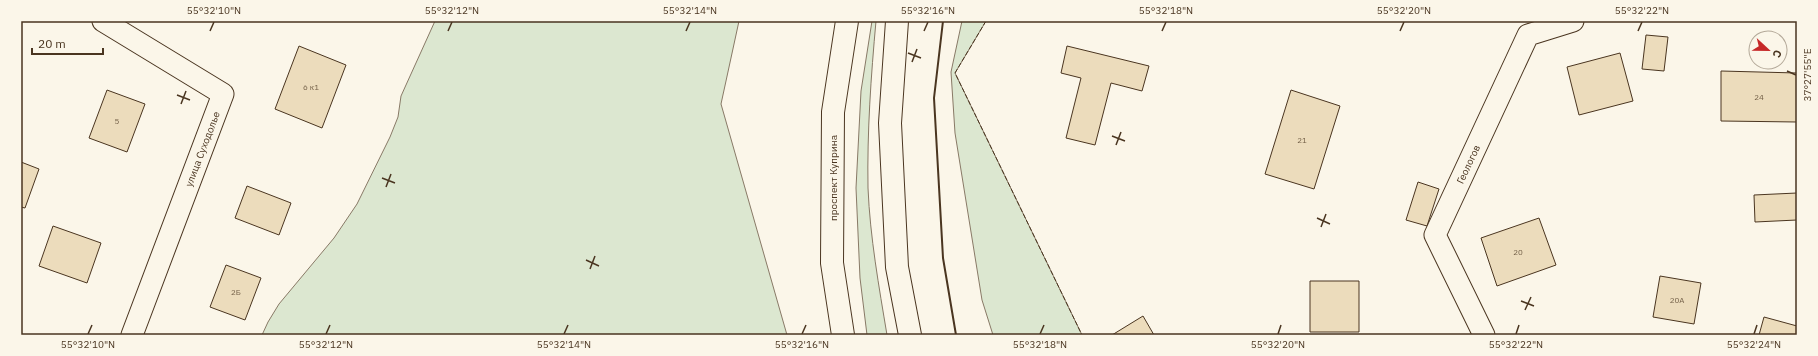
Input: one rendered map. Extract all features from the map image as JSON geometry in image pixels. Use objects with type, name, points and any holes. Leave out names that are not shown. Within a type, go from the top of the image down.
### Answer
[{"type":"main road","name":"проспект Куприна","points":[[843,335],[832,263],[833,112],[848,21]]},
{"type":"main road","points":[[897,21],[890,123],[897,267],[910,335]]},
{"type":"street","name":"улица Суходолье","points":[[103,21],[223,94],[132,335]]},
{"type":"street","name":"Геологов","points":[[1484,335],[1435,235],[1528,35],[1573,21]]},
{"type":"green space","points":[[435,21],[739,21],[721,104],[787,335],[262,335],[279,304],[334,238],[357,204],[390,137],[398,117],[401,96]]},
{"type":"green space","points":[[872,21],[876,21],[872,62],[868,146],[868,188],[873,243],[887,335],[867,335],[860,278],[856,188],[861,91]]},
{"type":"green space","points":[[962,21],[986,21],[955,73],[1082,335],[993,335],[982,300],[955,133],[951,72]]},
{"type":"building","points":[[1646,35],[1668,37],[1664,71],[1642,69]]},
{"type":"building","points":[[299,46],[346,65],[322,128],[275,109]]},
{"type":"building","points":[[1067,46],[1149,66],[1142,91],[1111,83],[1095,145],[1066,138],[1081,78],[1061,73]]},
{"type":"building","points":[[1620,53],[1633,101],[1579,115],[1567,67]]},
{"type":"building","points":[[1721,71],[1797,73],[1797,122],[1721,121]]},
{"type":"building","points":[[107,90],[145,104],[127,152],[89,138]]},
{"type":"building","points":[[1291,90],[1340,106],[1314,189],[1265,174]]},
{"type":"building","points":[[21,162],[39,169],[25,208],[21,207]]},
{"type":"building","points":[[1418,182],[1439,189],[1427,226],[1406,220]]},
{"type":"building","points":[[247,186],[291,203],[279,235],[235,218]]},
{"type":"building","points":[[1797,193],[1797,220],[1755,222],[1754,195]]},
{"type":"building","points":[[1539,218],[1556,265],[1497,286],[1481,238]]},
{"type":"building","points":[[53,226],[101,243],[87,283],[39,266]]},
{"type":"building","points":[[226,265],[261,278],[245,320],[210,307]]},
{"type":"building","points":[[1660,276],[1701,283],[1694,324],[1653,317]]},
{"type":"building","points":[[1310,281],[1359,281],[1359,332],[1310,332]]},
{"type":"building","points":[[1143,316],[1154,335],[1112,335]]},
{"type":"building","points":[[1764,317],[1797,326],[1797,335],[1759,335]]},
{"type":"fence","points":[[986,21],[955,73],[1082,335]]},
{"type":"wall","points":[[943,21],[934,98],[943,258],[956,335]]}]
